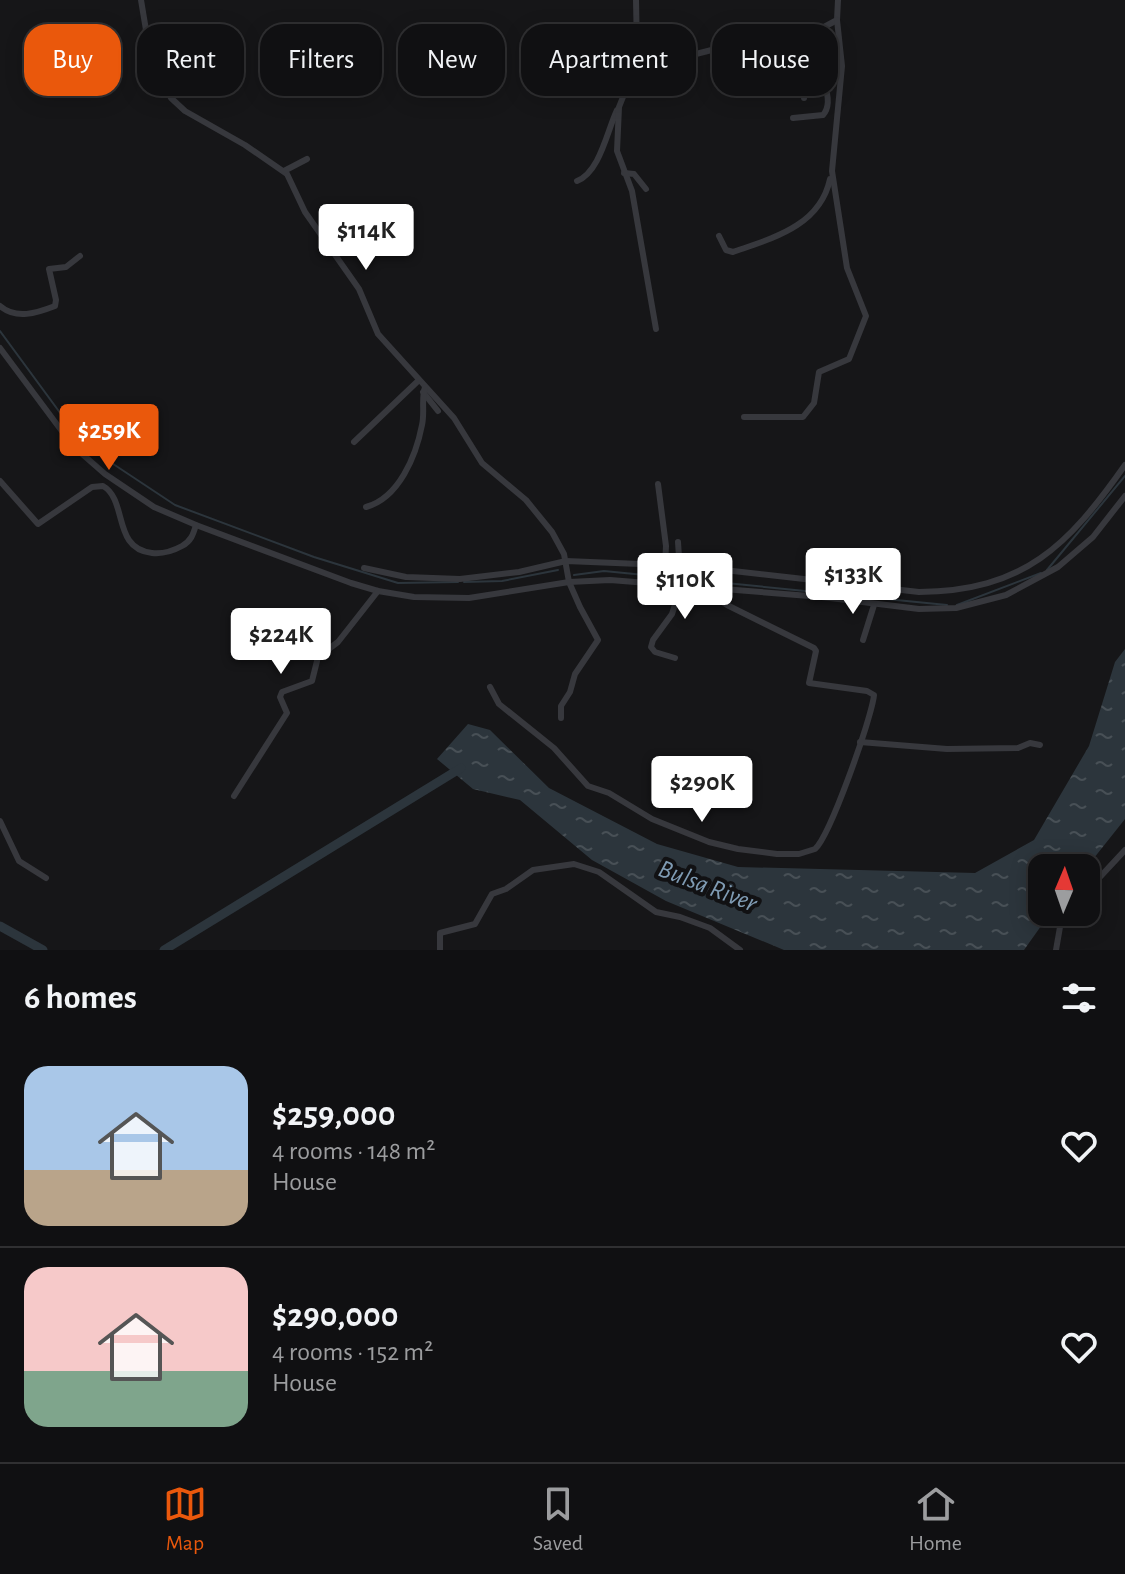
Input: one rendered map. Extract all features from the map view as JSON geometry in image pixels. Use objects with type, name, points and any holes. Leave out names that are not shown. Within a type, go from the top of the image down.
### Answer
[{"type":"street","points":[[141,0],[148,42],[171,98],[185,111],[284,171],[311,221],[359,289],[378,334],[419,380],[438,411]]},
{"type":"street","points":[[636,0],[636,24]]},
{"type":"street","points":[[719,236],[726,250],[733,252],[793,229],[816,210],[828,188],[842,66],[838,0]]},
{"type":"street","points":[[830,24],[837,20]]},
{"type":"street","points":[[577,181],[587,175],[598,156],[625,96]]},
{"type":"street","points":[[793,118],[823,115],[828,106],[827,96]]},
{"type":"street","points":[[619,107],[617,151],[634,201],[656,329]]},
{"type":"street","points":[[284,171],[307,159]]},
{"type":"street","points":[[744,417],[803,417],[814,403],[819,372],[849,359],[866,316],[847,268],[832,171]]},
{"type":"street","points":[[624,173],[634,174],[646,189]]},
{"type":"street","points":[[0,306],[8,313],[20,314],[55,306],[49,269],[66,267],[80,256]]},
{"type":"street","points":[[0,348],[57,427],[89,461],[154,507],[378,591],[426,598],[469,598],[569,582],[610,580],[940,610],[1006,595],[1045,576],[1082,549],[1125,496]]},
{"type":"street","points":[[354,442],[419,380]]},
{"type":"street","points":[[366,507],[382,500],[405,471],[423,422],[424,389]]},
{"type":"street","points":[[424,389],[454,418],[482,463],[536,511],[557,540],[566,561],[569,582],[598,640],[575,674],[570,692],[561,706],[561,718]]},
{"type":"street","points":[[364,568],[406,577],[472,579],[566,561],[676,565],[919,592],[973,586],[993,582],[1023,569],[1056,549],[1103,496],[1125,465]]},
{"type":"street","points":[[0,481],[38,524],[92,487],[103,486],[112,494],[128,538],[136,548],[149,553],[166,552],[185,544],[191,539],[196,525]]},
{"type":"street","points":[[658,484],[666,546],[665,565]]},
{"type":"street","points":[[676,565],[678,542]]},
{"type":"street","points":[[675,658],[655,652],[651,647],[672,614],[681,586]]},
{"type":"street","points":[[490,687],[499,704],[554,748],[591,788],[609,793],[680,832],[709,842],[753,852],[799,854],[811,851],[820,845],[830,826],[874,698],[872,693],[810,684],[808,679],[814,648],[727,605],[701,588]]},
{"type":"street","points":[[234,796],[287,713],[280,697],[282,692],[312,681],[319,655],[338,642],[378,591]]},
{"type":"street","points":[[863,640],[874,605]]},
{"type":"street","points":[[860,742],[947,749],[1018,748],[1030,743],[1040,745]]},
{"type":"street","points":[[0,821],[19,861],[46,878]]},
{"type":"street","points":[[1100,877],[1125,850]]},
{"type":"street","points":[[440,950],[440,933],[475,924],[492,894],[506,889],[533,870],[574,864],[599,872],[656,912],[710,928],[740,950]]},
{"type":"street","points":[[1056,950],[1061,926]]},
{"type":"water","points":[[1125,649],[1125,819],[1097,854],[1028,854],[1028,926],[1041,926],[1024,950],[784,950],[666,901],[592,860],[520,800],[473,789],[437,759],[468,724],[490,730],[549,788],[657,844],[738,867],[975,873],[1034,840],[1089,746],[1115,662]]},
{"type":"waterway","points":[[0,331],[83,444],[175,505],[314,557],[398,583],[458,582]]},
{"type":"waterway","points":[[1047,570],[1125,476]]},
{"type":"waterway","points":[[464,582],[502,581],[558,570]]},
{"type":"waterway","points":[[574,575],[604,571],[947,605]]},
{"type":"waterway","points":[[957,605],[1041,573]]},
{"type":"waterway","name":"Bulsa River","points":[[164,950],[461,768]]},
{"type":"waterway","name":"Bulsa River","points":[[0,926],[43,950]]}]
